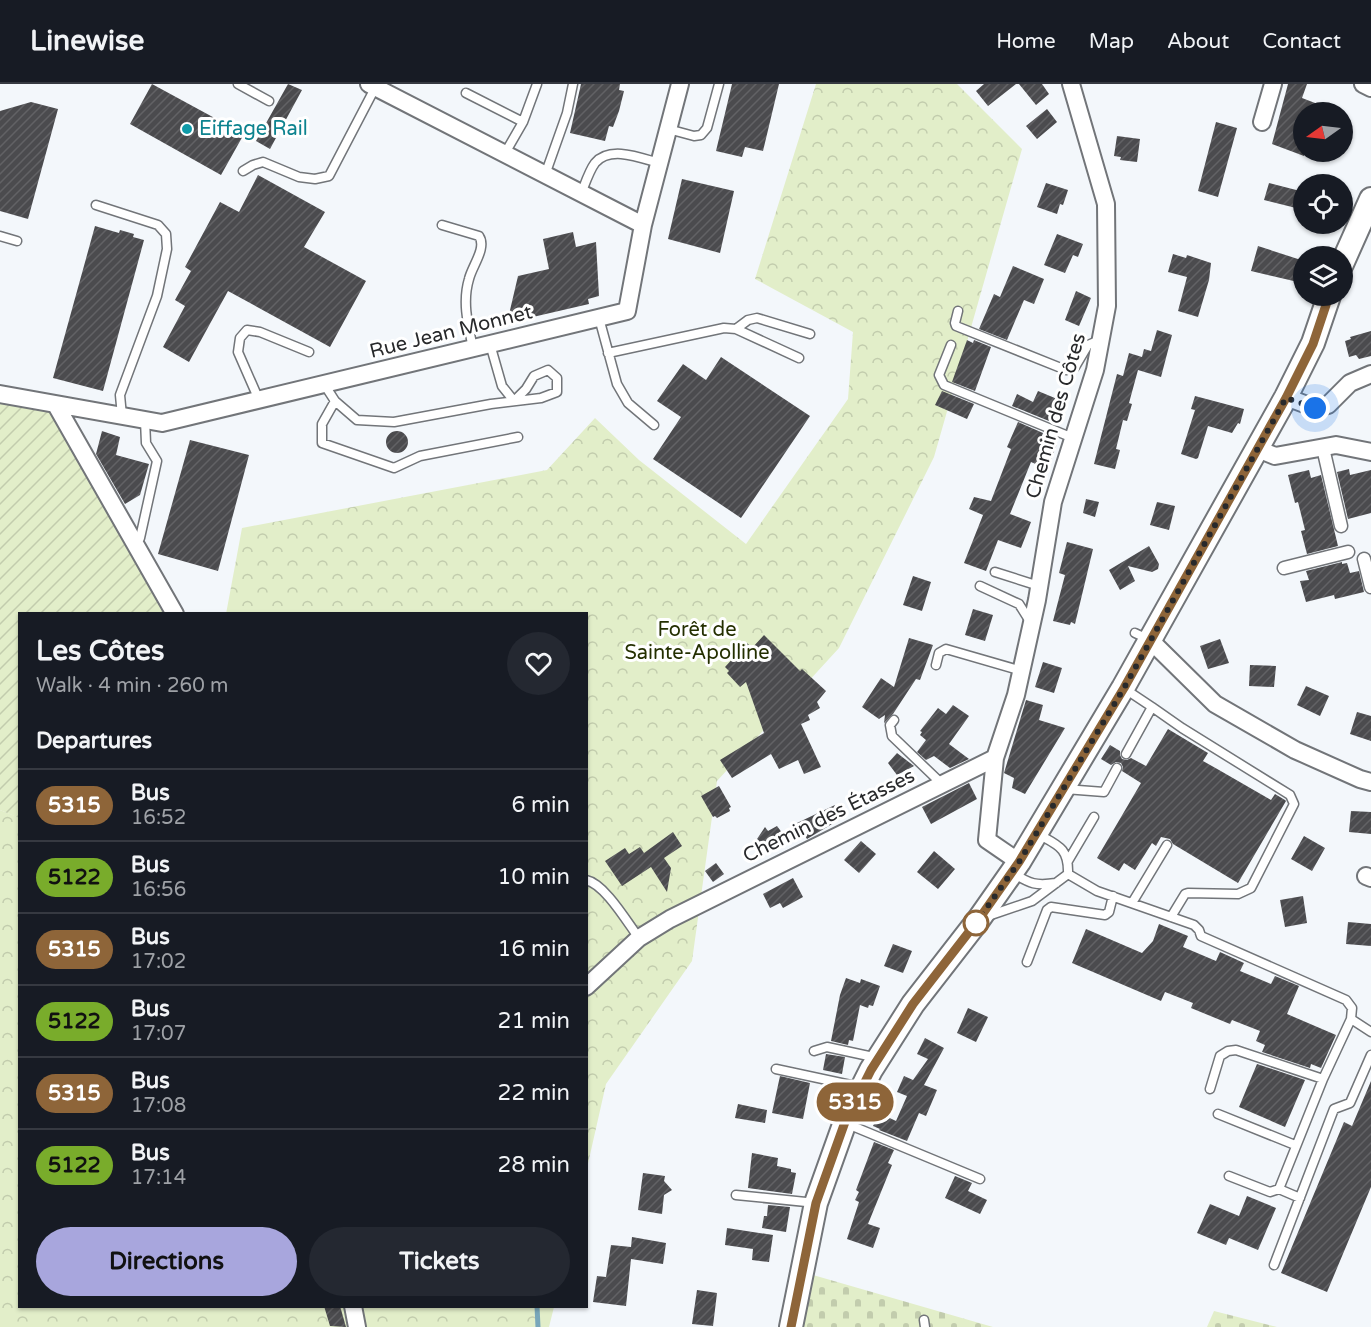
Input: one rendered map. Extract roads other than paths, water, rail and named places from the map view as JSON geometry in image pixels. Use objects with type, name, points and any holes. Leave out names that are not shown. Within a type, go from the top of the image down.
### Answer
[{"type":"main road","points":[[1350,246],[1371,199]]},
{"type":"main road","points":[[791,1327],[816,1203],[845,1122],[862,1088],[913,1004],[1016,867],[1124,688],[1142,637],[1258,449],[1313,344],[1326,306]]},
{"type":"street","name":"Rue Jean Monnet","points":[[0,394],[162,423],[627,311],[643,225],[680,84]]},
{"type":"street","name":"Chemin des Côtes","points":[[995,758],[1022,670],[1053,502],[1095,370],[1107,306],[1107,204],[1071,84]]},
{"type":"street","points":[[1262,122],[1273,84]]},
{"type":"street","points":[[1363,84],[1371,88]]},
{"type":"street","points":[[372,86],[643,225]]},
{"type":"street","points":[[1286,398],[1315,408],[1328,405],[1350,383],[1371,374]]},
{"type":"street","points":[[56,405],[174,612]]},
{"type":"street","points":[[1258,449],[1275,456],[1336,445],[1371,452]]},
{"type":"street","points":[[1323,448],[1341,526]]},
{"type":"street","points":[[1284,568],[1348,552]]},
{"type":"street","points":[[1364,560],[1371,587]]},
{"type":"street","points":[[1142,637],[1215,704],[1295,750],[1371,782]]},
{"type":"street","points":[[995,758],[987,840],[1016,867]]},
{"type":"street","name":"Chemin des Étasses","points":[[588,985],[639,938],[670,919],[995,758]]},
{"type":"street","points":[[353,1308],[357,1327]]},
{"type":"lane","points":[[238,84],[269,101]]},
{"type":"lane","points":[[504,155],[523,122],[537,84]]},
{"type":"lane","points":[[545,176],[567,113],[573,84]]},
{"type":"lane","points":[[668,129],[694,136],[701,135],[707,128],[719,84]]},
{"type":"lane","points":[[243,171],[263,162],[299,177],[315,179],[329,176],[372,86]]},
{"type":"lane","points":[[466,93],[523,122]]},
{"type":"lane","points":[[581,194],[596,163],[607,156],[625,154],[659,163]]},
{"type":"lane","points":[[96,205],[158,225],[166,234],[167,249],[157,296],[120,395],[122,416]]},
{"type":"lane","points":[[442,225],[479,236],[481,239],[482,246],[468,280],[465,311],[473,348]]},
{"type":"lane","points":[[0,236],[18,241]]},
{"type":"lane","points":[[958,311],[956,326],[1066,370],[1075,367],[1088,345],[1100,340]]},
{"type":"lane","points":[[599,318],[617,384],[628,403],[654,425]]},
{"type":"lane","points":[[736,328],[748,320],[757,318],[810,334]]},
{"type":"lane","points":[[608,353],[724,328],[736,328],[799,358]]},
{"type":"lane","points":[[259,400],[238,352],[240,338],[247,330],[260,332],[309,352]]},
{"type":"lane","points":[[490,344],[502,386],[514,401]]},
{"type":"lane","points":[[951,345],[939,375],[944,385],[1073,438]]},
{"type":"lane","points":[[324,384],[335,401],[357,420],[394,422],[541,398],[557,392],[557,378],[548,370],[534,376],[526,389],[514,401]]},
{"type":"lane","points":[[335,401],[322,424],[322,443],[394,468],[420,456],[518,437]]},
{"type":"lane","points":[[140,538],[157,461],[146,443],[145,420]]},
{"type":"lane","points":[[995,572],[1039,586]]},
{"type":"lane","points":[[980,586],[1019,604],[1032,624]]},
{"type":"lane","points":[[936,665],[939,653],[946,649],[1022,670]]},
{"type":"lane","points":[[1124,688],[1182,728],[1290,795],[1294,804],[1251,888],[1238,894],[1185,894],[1171,917]]},
{"type":"lane","points":[[1126,754],[1152,707]]},
{"type":"lane","points":[[894,720],[890,725],[892,736],[942,784]]},
{"type":"lane","points":[[1062,789],[1104,792],[1117,768]]},
{"type":"lane","points":[[1068,861],[1094,818]]},
{"type":"lane","points":[[979,919],[1032,901],[1068,874],[1068,861],[1064,849],[1036,833]]},
{"type":"lane","points":[[1132,903],[1167,844]]},
{"type":"lane","points":[[1016,867],[1026,881],[1038,886],[1059,882]]},
{"type":"lane","points":[[1068,874],[1097,891],[1194,925],[1201,936],[1346,1000],[1352,1008],[1351,1019],[1323,1079],[1279,1189]]},
{"type":"lane","points":[[588,881],[603,890],[639,938]]},
{"type":"lane","points":[[1027,962],[1047,910],[1051,907],[1105,915],[1109,912],[1113,896]]},
{"type":"lane","points":[[1351,1019],[1371,1032]]},
{"type":"lane","points":[[814,1051],[827,1047],[879,1058]]},
{"type":"lane","points":[[1210,1089],[1220,1056],[1228,1051],[1236,1050],[1323,1079]]},
{"type":"lane","points":[[1274,1265],[1334,1110],[1350,1103],[1371,1055]]},
{"type":"lane","points":[[776,1070],[862,1088]]},
{"type":"lane","points":[[1218,1114],[1296,1145]]},
{"type":"lane","points":[[845,1122],[980,1179]]},
{"type":"lane","points":[[1229,1176],[1270,1192],[1279,1189],[1300,1198]]},
{"type":"lane","points":[[736,1195],[816,1203]]},
{"type":"waterway","points":[[537,1308],[538,1327]]},
{"type":"place","name":"Eiffage Rail","points":[[187,129]]},
{"type":"park label","name":"Forêt de Sainte-Apolline","points":[[697,642]]}]
